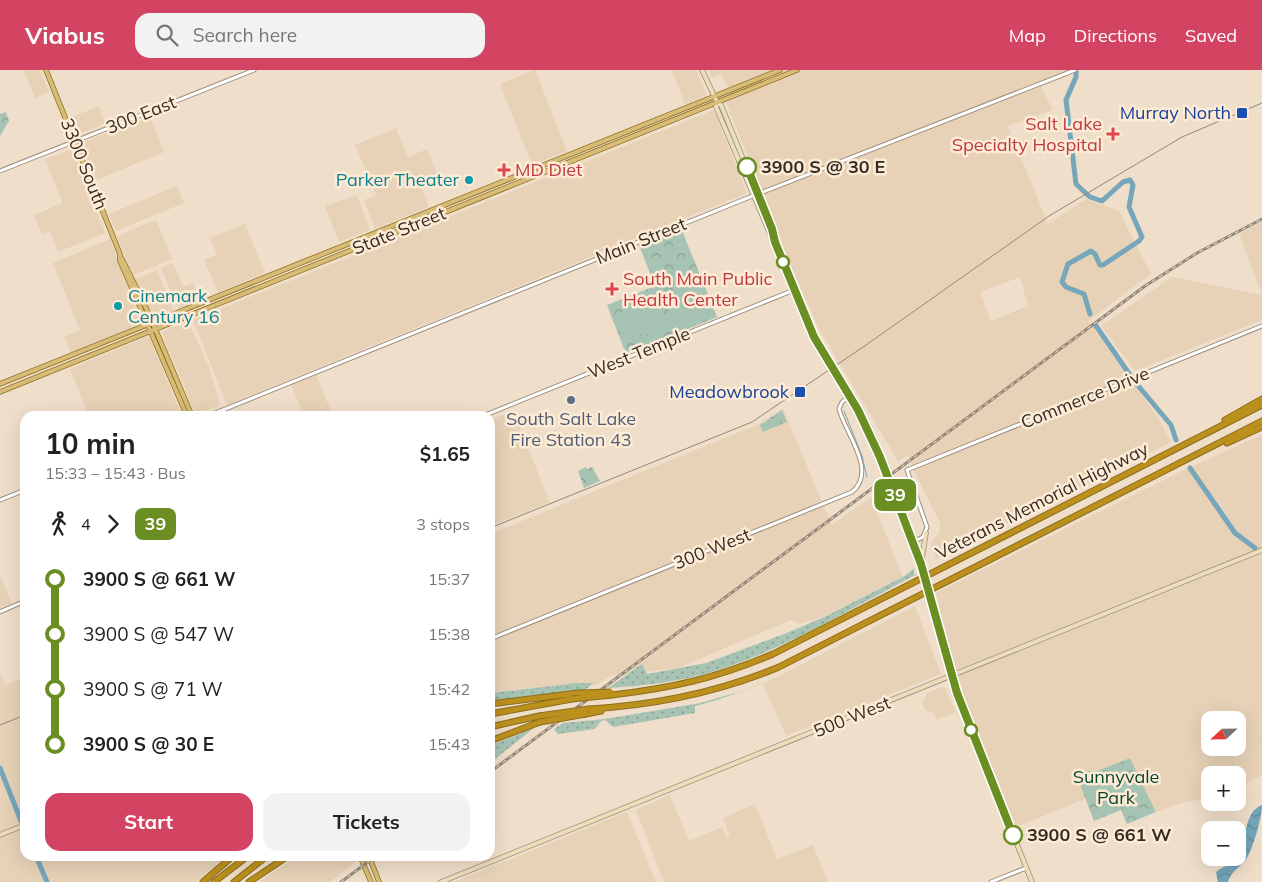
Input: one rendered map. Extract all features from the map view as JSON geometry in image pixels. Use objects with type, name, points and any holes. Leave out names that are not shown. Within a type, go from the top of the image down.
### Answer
[{"type":"highway","points":[[1177,447],[1262,399]]},
{"type":"highway","name":"Veterans Memorial Highway","points":[[495,713],[611,693],[627,693],[709,678],[773,654],[1262,405]]},
{"type":"highway","name":"Veterans Memorial Highway","points":[[495,726],[539,716],[624,707],[715,691],[744,682],[779,667],[1262,421]]},
{"type":"highway","points":[[1185,461],[1262,428]]},
{"type":"highway","points":[[495,703],[525,698],[611,693]]},
{"type":"highway","points":[[495,738],[540,722],[588,712]]},
{"type":"highway","points":[[202,882],[227,861]]},
{"type":"highway","points":[[214,882],[241,861]]},
{"type":"highway","points":[[234,882],[261,861]]},
{"type":"highway","points":[[249,882],[280,861]]},
{"type":"main road","name":"3300 South","points":[[46,70],[120,258],[190,411]]},
{"type":"main road","points":[[702,70],[717,102],[716,107],[772,229],[775,242],[814,337],[865,424],[883,464],[921,564],[951,677],[1032,882]]},
{"type":"main road","name":"State Street","points":[[0,384],[780,70]]},
{"type":"main road","name":"State Street","points":[[0,392],[797,70]]},
{"type":"main road","name":"3300 South","points":[[154,330],[185,411]]},
{"type":"main road","points":[[921,564],[926,533]]},
{"type":"main road","name":"500 West","points":[[495,860],[1262,550]]},
{"type":"main road","points":[[0,835],[20,827]]},
{"type":"main road","points":[[362,861],[371,882]]},
{"type":"main road","points":[[371,861],[379,882]]},
{"type":"main road","name":"500 West","points":[[441,882],[493,861]]},
{"type":"street","name":"300 East","points":[[0,171],[254,70]]},
{"type":"street","name":"Main Street","points":[[220,411],[756,195],[1075,70]]},
{"type":"street","name":"West Temple","points":[[495,411],[794,290]]},
{"type":"street","name":"Commerce Drive","points":[[926,533],[927,522],[908,470],[1262,326]]},
{"type":"street","name":"300 West","points":[[495,636],[852,492],[860,483],[862,470],[840,411],[842,402],[850,397]]},
{"type":"street","points":[[0,500],[20,492]]},
{"type":"street","points":[[913,542],[926,533]]},
{"type":"street","points":[[0,612],[20,603]]},
{"type":"street","points":[[991,882],[1026,868]]},
{"type":"shaded area","points":[[24,70],[40,70],[49,92],[35,98]]},
{"type":"shaded area","points":[[535,70],[567,151],[532,165],[500,84]]},
{"type":"shaded area","points":[[672,70],[696,70],[707,95],[685,104]]},
{"type":"shaded area","points":[[709,70],[1070,70],[1068,76],[1041,87],[1053,110],[1008,126],[1048,224],[1086,199],[1119,211],[1151,274],[1088,321],[1159,419],[1171,442],[936,559],[931,544],[940,531],[940,523],[908,455],[898,461],[819,329],[790,264],[726,102],[732,100],[722,74],[712,78]],"holes":[[[1020,277],[1028,306],[991,321],[980,292]]]},
{"type":"shaded area","points":[[99,106],[105,123],[82,133],[78,132],[72,117]]},
{"type":"shaded area","points":[[714,110],[747,193],[227,405],[193,320]]},
{"type":"shaded area","points":[[150,117],[164,152],[96,180],[81,143]]},
{"type":"shaded area","points":[[396,128],[408,157],[427,149],[440,181],[422,189],[429,207],[375,229],[364,200],[376,195],[355,145]]},
{"type":"shaded area","points":[[72,149],[105,233],[58,252],[50,231],[42,234],[34,215],[63,203],[45,159]]},
{"type":"shaded area","points":[[177,186],[184,203],[116,231],[109,214]]},
{"type":"shaded area","points":[[357,195],[370,230],[339,242],[325,206]]},
{"type":"shaded area","points":[[156,220],[172,259],[133,275],[117,236]]},
{"type":"shaded area","points":[[1262,222],[1262,295],[1239,234]]},
{"type":"shaded area","points":[[245,224],[265,273],[218,292],[204,260],[217,255],[210,238]]},
{"type":"shaded area","points":[[110,239],[144,323],[71,353],[64,337],[80,330],[53,263]]},
{"type":"shaded area","points":[[173,263],[183,287],[193,283],[200,300],[178,309],[161,268]]},
{"type":"shaded area","points":[[157,270],[174,311],[156,318],[140,292],[135,279]]},
{"type":"shaded area","points":[[1172,277],[1262,295],[1262,320],[1135,371],[1101,326]]},
{"type":"shaded area","points":[[188,321],[209,367],[219,400],[218,406],[204,411],[194,410],[161,332]]},
{"type":"shaded area","points":[[149,336],[180,411],[87,411],[70,369]]},
{"type":"shaded area","points":[[316,375],[331,411],[302,411],[291,385]]},
{"type":"shaded area","points":[[783,409],[832,525],[871,497],[903,577],[822,617],[799,624],[791,620],[678,668],[610,676],[597,685],[536,687],[495,692],[495,532],[759,424]]},
{"type":"shaded area","points":[[513,411],[550,502],[495,524],[495,418]]},
{"type":"shaded area","points":[[1262,435],[1262,775],[1246,784],[1246,766],[1201,766],[1201,800],[1182,803],[1156,812],[1130,758],[1097,771],[1075,771],[1086,797],[1085,799],[1016,827],[956,678],[936,593],[1186,469]]},
{"type":"shaded area","points":[[0,575],[14,609],[0,614]]},
{"type":"shaded area","points":[[915,606],[941,674],[786,736],[763,684]]},
{"type":"shaded area","points":[[0,673],[6,685],[20,679],[20,861],[221,861],[196,882],[0,882]]},
{"type":"shaded area","points":[[941,687],[945,688],[956,712],[937,720],[934,713],[925,710],[922,704],[927,693]]},
{"type":"shaded area","points":[[670,795],[689,841],[722,827],[726,837],[730,836],[723,818],[755,804],[777,859],[813,845],[828,882],[664,882],[636,810]]},
{"type":"shaded area","points":[[627,812],[656,882],[454,882],[575,833]]},
{"type":"shaded area","points":[[290,861],[356,861],[330,882],[259,882]]},
{"type":"green space","points":[[6,112],[9,121],[0,136],[0,114]]},
{"type":"green space","points":[[681,228],[717,317],[626,354],[607,305],[655,286],[639,245]]},
{"type":"green space","points":[[695,282],[709,315],[675,328],[661,295]]},
{"type":"green space","points":[[653,298],[666,333],[644,335],[629,327],[620,315],[626,326],[634,333],[622,338],[613,316]]},
{"type":"green space","points":[[782,410],[787,422],[763,432],[760,425]]},
{"type":"green space","points":[[586,467],[587,469],[592,467],[600,481],[584,488],[578,471]]},
{"type":"green space","points":[[915,568],[913,574],[917,574],[820,626],[746,660],[679,680],[608,688],[642,664],[647,674],[706,663],[787,633],[824,617],[903,577]]},
{"type":"green space","points":[[776,677],[746,690],[695,706],[695,713],[613,727],[605,720],[601,721],[595,729],[558,734],[554,729],[563,723],[605,719],[701,703],[742,691]]},
{"type":"green space","points":[[593,683],[584,691],[495,700],[495,692]]},
{"type":"green space","points":[[534,728],[495,759],[495,743]]},
{"type":"green space","name":"Sunnyvale Park","points":[[1130,758],[1156,812],[1127,824],[1121,810],[1094,821],[1075,771],[1097,771]]},
{"type":"green space","points":[[1126,766],[1130,777],[1115,783],[1111,772]]},
{"type":"green space","points":[[1107,780],[1114,798],[1097,805],[1098,787]]},
{"type":"water","points":[[1262,805],[1256,833],[1246,859],[1246,830],[1248,821],[1256,809]]},
{"type":"water","points":[[1225,866],[1240,866],[1228,882],[1218,882],[1216,872]]},
{"type":"waterway","points":[[1076,70],[1076,77],[1066,100],[1076,184],[1090,197],[1102,201],[1123,182],[1130,180],[1133,185],[1129,207],[1142,237],[1103,265],[1100,265],[1095,254],[1091,251],[1068,264],[1062,282],[1066,287],[1084,294],[1090,314]]},
{"type":"waterway","points":[[1096,326],[1130,375]]},
{"type":"waterway","points":[[1135,382],[1171,425],[1176,440]]},
{"type":"waterway","points":[[844,411],[862,456],[867,477]]},
{"type":"waterway","points":[[1190,468],[1235,533],[1255,548]]},
{"type":"waterway","points":[[0,768],[20,818]]},
{"type":"waterway","points":[[38,861],[47,882]]},
{"type":"tram line","points":[[495,526],[752,422],[866,345],[1049,216],[1182,137],[1262,103]]},
{"type":"tram line","points":[[0,725],[20,717]]},
{"type":"railway","points":[[495,768],[1145,286],[1197,253],[1262,219]]},
{"type":"railway","points":[[341,882],[369,861]]},
{"type":"bus line","name":"39","points":[[747,167],[814,337],[858,410],[880,457],[921,564],[945,656],[957,693],[1013,835]]},
{"type":"place","name":"Murray North","points":[[1242,113]]},
{"type":"place","name":"Salt Lake Specialty Hospital","points":[[1113,134]]},
{"type":"place","name":"3900 S @ 30 E","points":[[747,167]]},
{"type":"place","name":"MD Diet","points":[[504,170]]},
{"type":"place","name":"Parker Theater","points":[[469,180]]},
{"type":"place","name":"South Main Public Health Center","points":[[612,289]]},
{"type":"place","name":"Cinemark Century 16","points":[[118,306]]},
{"type":"place","name":"Meadowbrook","points":[[800,392]]},
{"type":"place","name":"South Salt Lake Fire Station 43","points":[[571,400]]},
{"type":"place","name":"3900 S @ 661 W","points":[[1013,835]]}]
